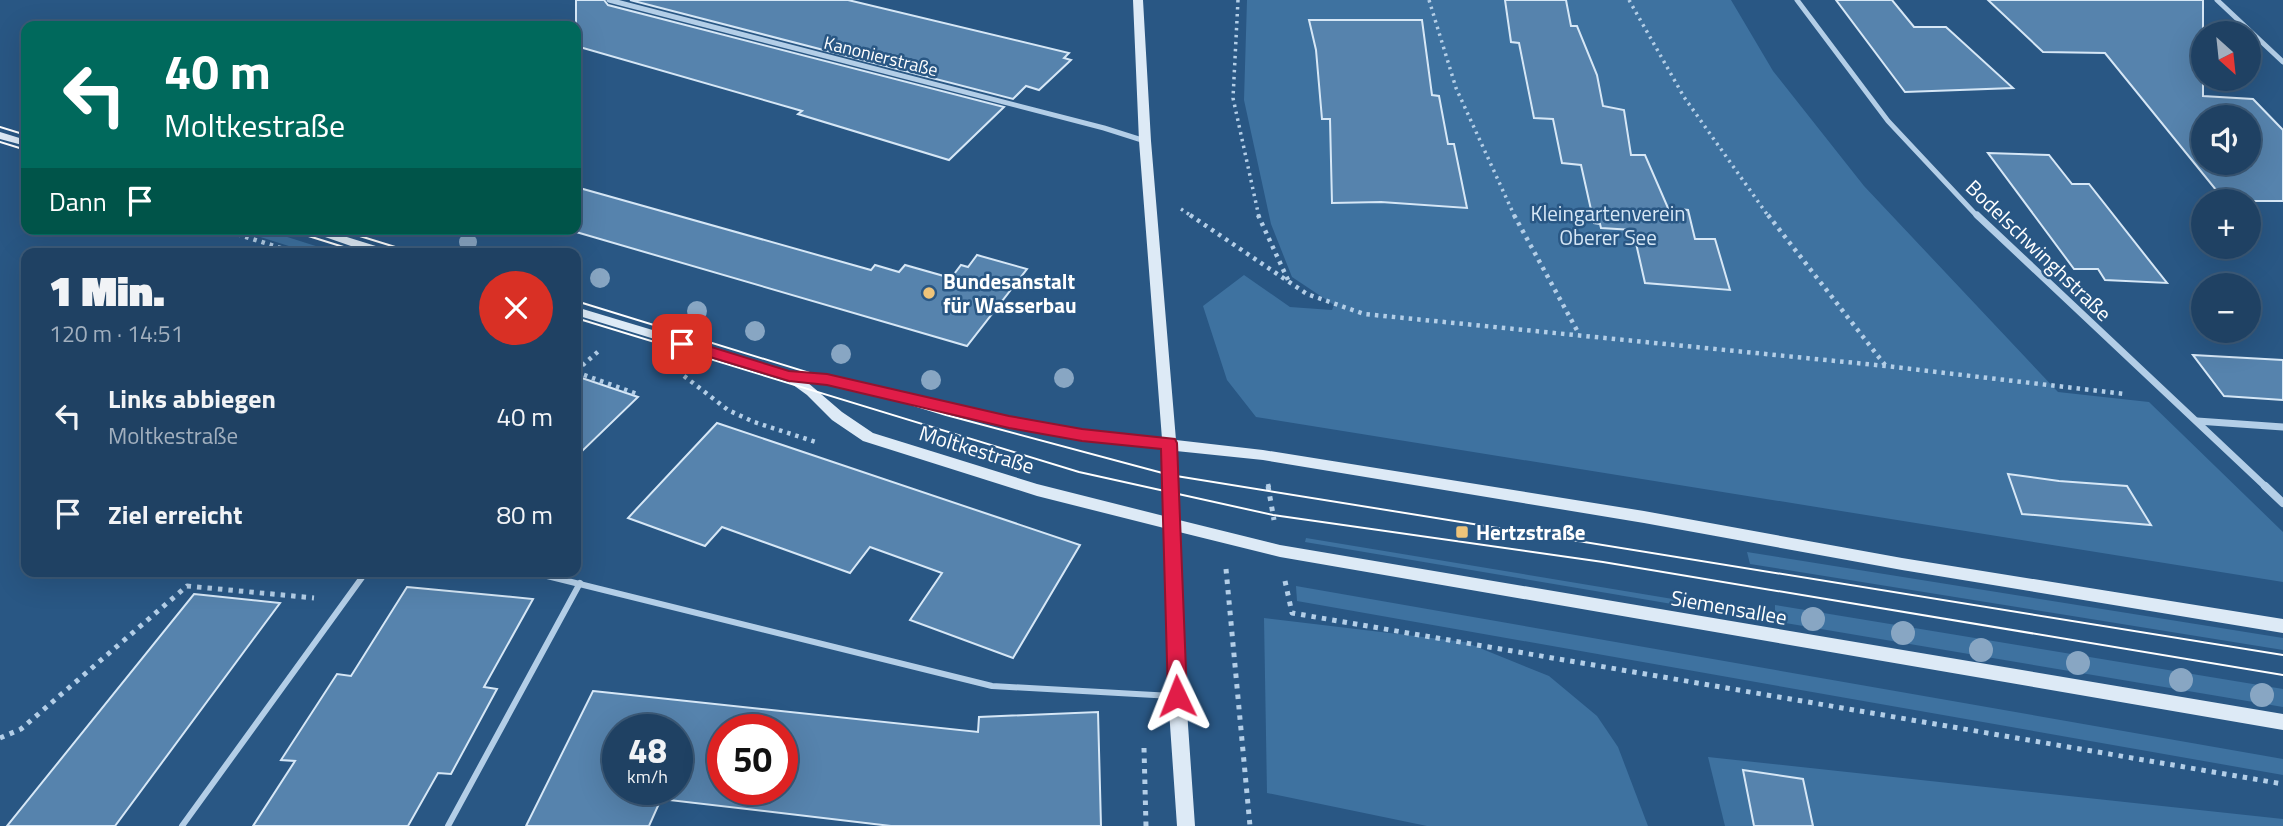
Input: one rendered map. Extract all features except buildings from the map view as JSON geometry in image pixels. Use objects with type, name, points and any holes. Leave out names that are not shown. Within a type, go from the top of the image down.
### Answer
[{"type":"main road","points":[[1138,0],[1145,141],[1169,443],[1177,696],[1185,826]]},
{"type":"main road","points":[[0,135],[21,141]]},
{"type":"main road","points":[[327,235],[369,248]]},
{"type":"main road","name":"Moltkestraße","points":[[581,313],[789,376],[827,379],[1009,422],[1082,435],[1169,443]]},
{"type":"main road","name":"Moltkestraße","points":[[789,376],[812,392],[837,416],[868,437],[1037,490],[1171,524]]},
{"type":"main road","points":[[1169,443],[1262,455],[1603,510],[1902,564],[2283,626]]},
{"type":"main road","name":"Siemensallee","points":[[1171,524],[1280,551],[2283,722]]},
{"type":"street","name":"Kanonierstraße","points":[[609,0],[1104,128],[1145,141]]},
{"type":"street","name":"Bodelschwinghstraße","points":[[1797,0],[1866,94],[1943,182],[2067,304],[2175,400],[2283,503]]},
{"type":"street","points":[[2217,0],[2283,62]]},
{"type":"street","points":[[2197,421],[2283,427]]},
{"type":"lane","points":[[182,826],[362,577]]},
{"type":"lane","points":[[553,577],[992,685],[1177,696]]},
{"type":"lane","points":[[448,826],[580,583]]},
{"type":"path","points":[[1238,0],[1233,98],[1260,224],[1288,280]]},
{"type":"path","points":[[1429,0],[1453,81],[1473,131],[1500,191],[1579,335]]},
{"type":"path","points":[[1629,0],[1666,70],[1721,154],[1886,366]]},
{"type":"path","points":[[1150,210],[1185,209],[1307,294],[1364,314],[1886,366],[2175,400]]},
{"type":"path","points":[[240,235],[281,248]]},
{"type":"path","points":[[581,367],[603,347]]},
{"type":"path","points":[[581,374],[637,394]]},
{"type":"path","points":[[1225,567],[1250,826]]},
{"type":"path","points":[[1285,580],[1292,613],[2283,784]]},
{"type":"path","points":[[0,738],[21,729],[187,586],[345,601]]},
{"type":"green space","name":"Kleingartenverein Oberer See","points":[[1247,0],[1731,0],[1773,71],[1864,186],[2058,392],[2149,402],[2283,532],[2283,582],[1256,417],[1227,380],[1203,306],[1244,275],[1290,307],[1332,310],[1334,305],[1292,277],[1271,224],[1244,100]]},
{"type":"green space","points":[[254,235],[281,235],[322,248],[295,248]]},
{"type":"green space","points":[[1306,538],[1775,616],[1775,605],[2283,689],[2283,707],[1305,542]]},
{"type":"green space","points":[[1747,552],[2283,638],[2283,650],[1750,564]]},
{"type":"green space","points":[[1296,586],[2283,759],[2283,775],[1297,601]]},
{"type":"green space","points":[[1264,618],[1465,642],[1549,676],[1597,716],[1618,747],[1648,826],[1427,826],[1267,793]]},
{"type":"green space","points":[[1708,757],[2283,819],[2283,826],[1725,826]]},
{"type":"tram line","points":[[0,127],[21,133]]},
{"type":"tram line","points":[[0,142],[21,148]]},
{"type":"tram line","points":[[305,235],[347,248]]},
{"type":"tram line","points":[[356,235],[399,248]]},
{"type":"tram line","points":[[581,303],[946,415],[1170,475],[2283,655]]},
{"type":"tram line","points":[[581,320],[1079,472],[1273,515],[1603,562],[2283,675]]},
{"type":"place","name":"Bundesanstalt für Wasserbau","points":[[929,293]]},
{"type":"place","name":"Hertzstraße","points":[[1462,532]]},
{"type":"route","points":[[682,344],[789,376],[827,379],[1009,422],[1082,435],[1169,443],[1177,696]]}]
